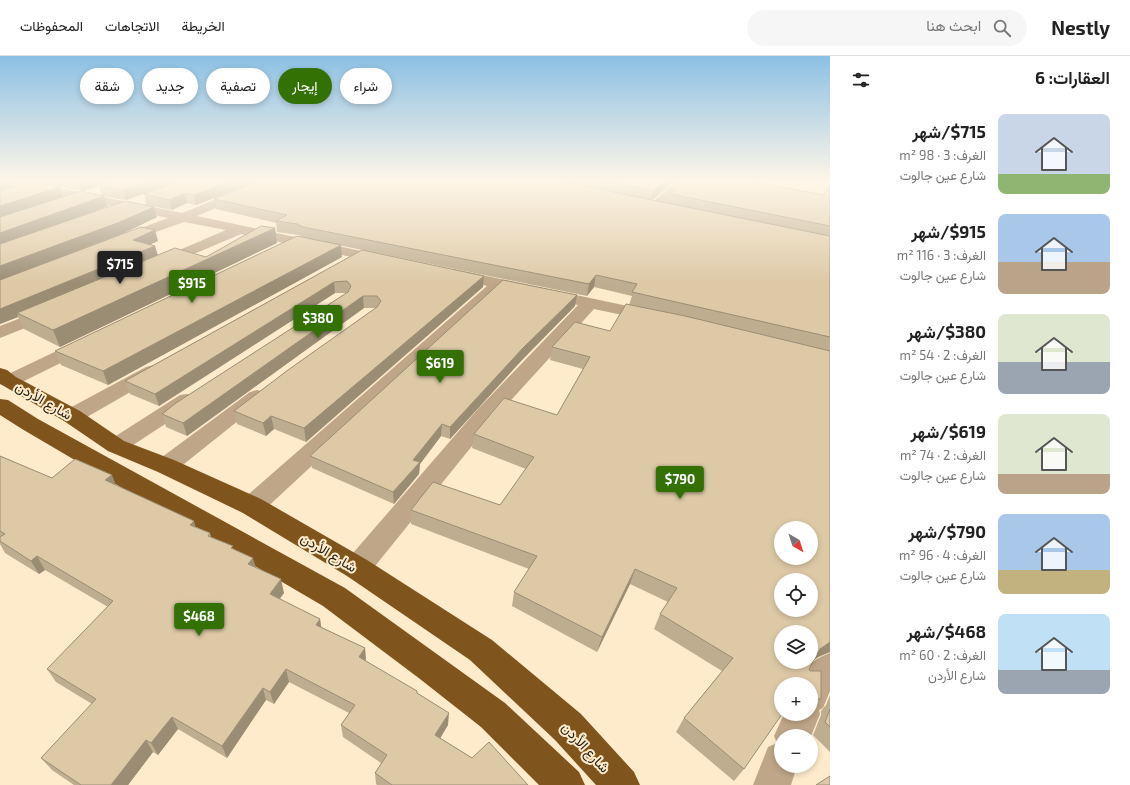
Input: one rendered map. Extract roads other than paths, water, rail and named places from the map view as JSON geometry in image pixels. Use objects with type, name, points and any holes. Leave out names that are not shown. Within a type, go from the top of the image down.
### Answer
[{"type":"highway","name":"شارع الأردن","points":[[3,386],[72,416],[116,446],[166,466],[252,506],[357,568],[481,650],[568,727],[621,785]]},
{"type":"highway","points":[[3,386],[30,424],[334,597],[426,663],[493,715],[566,785]]},
{"type":"street","points":[[174,215],[298,240],[399,263]]},
{"type":"street","points":[[110,244],[189,215]]},
{"type":"street","points":[[146,270],[241,229]]},
{"type":"street","points":[[270,254],[298,240]]},
{"type":"street","points":[[340,266],[361,254]]},
{"type":"street","points":[[437,271],[666,319]]},
{"type":"street","points":[[252,506],[498,284]]},
{"type":"street","points":[[357,568],[485,414],[590,303]]},
{"type":"street","points":[[0,333],[66,304]]},
{"type":"street","points":[[3,386],[100,336]]},
{"type":"street","points":[[72,416],[168,362]]},
{"type":"street","points":[[166,466],[270,387]]},
{"type":"street","points":[[116,446],[202,390]]},
{"type":"street","points":[[818,680],[830,668]]},
{"type":"street","points":[[772,785],[776,773]]}]
